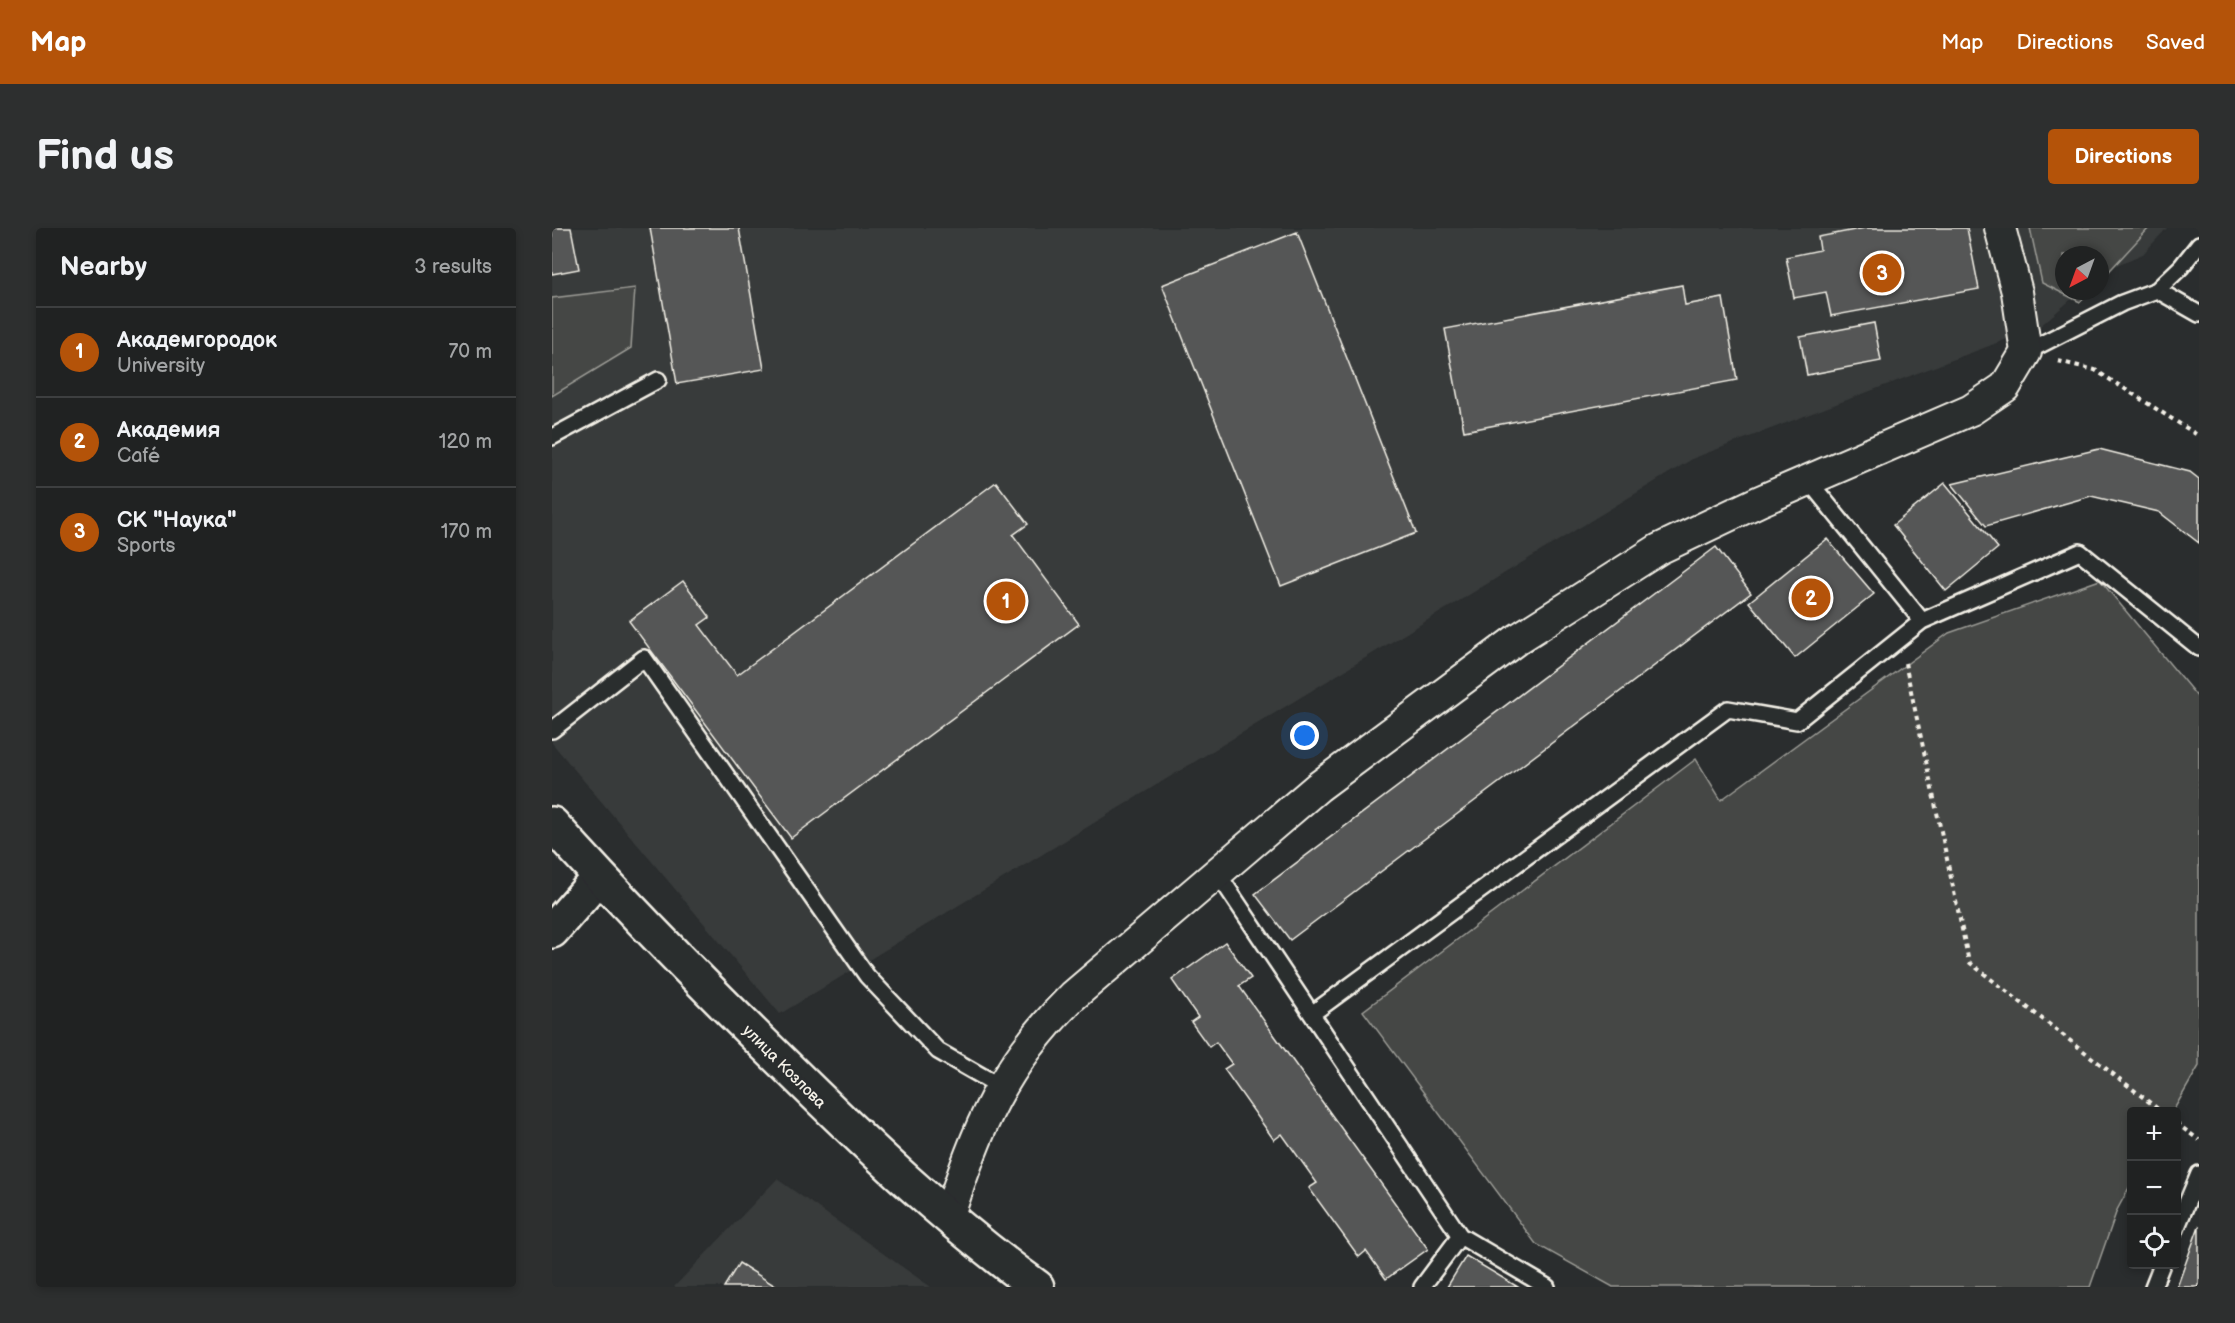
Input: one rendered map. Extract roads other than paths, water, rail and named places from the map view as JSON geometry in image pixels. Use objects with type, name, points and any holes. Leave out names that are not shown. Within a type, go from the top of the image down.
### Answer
[{"type":"main road","name":"улица Козлова","points":[[552,824],[599,877],[847,1126],[948,1218],[1037,1287]]},
{"type":"main road","points":[[552,931],[599,877]]},
{"type":"street","points":[[948,1218],[973,1142],[1001,1087],[1043,1026],[1073,996],[1318,787],[1516,640],[1659,549],[1808,480],[1971,410],[2005,387],[2026,352],[2017,292],[2000,228]]},
{"type":"lane","points":[[2026,352],[2122,303],[2157,290],[2181,267],[2199,244]]},
{"type":"lane","points":[[2157,290],[2199,314]]},
{"type":"lane","points":[[552,437],[658,380]]},
{"type":"lane","points":[[1808,480],[1922,621]]},
{"type":"lane","points":[[1313,1013],[1728,709],[1797,721],[1922,621],[2080,552],[2199,648]]},
{"type":"lane","points":[[552,730],[644,658],[867,976],[938,1051],[1001,1087]]},
{"type":"lane","points":[[1218,874],[1460,1236],[1546,1287]]},
{"type":"lane","points":[[2181,1217],[2199,1174]]},
{"type":"lane","points":[[1422,1287],[1460,1236]]},
{"type":"lane","points":[[2153,1287],[2160,1269]]},
{"type":"place","name":"СК \"Наука\"","points":[[1882,273]]},
{"type":"place","name":"Академия","points":[[1811,598]]},
{"type":"place","name":"Академгородок","points":[[1006,601]]}]
